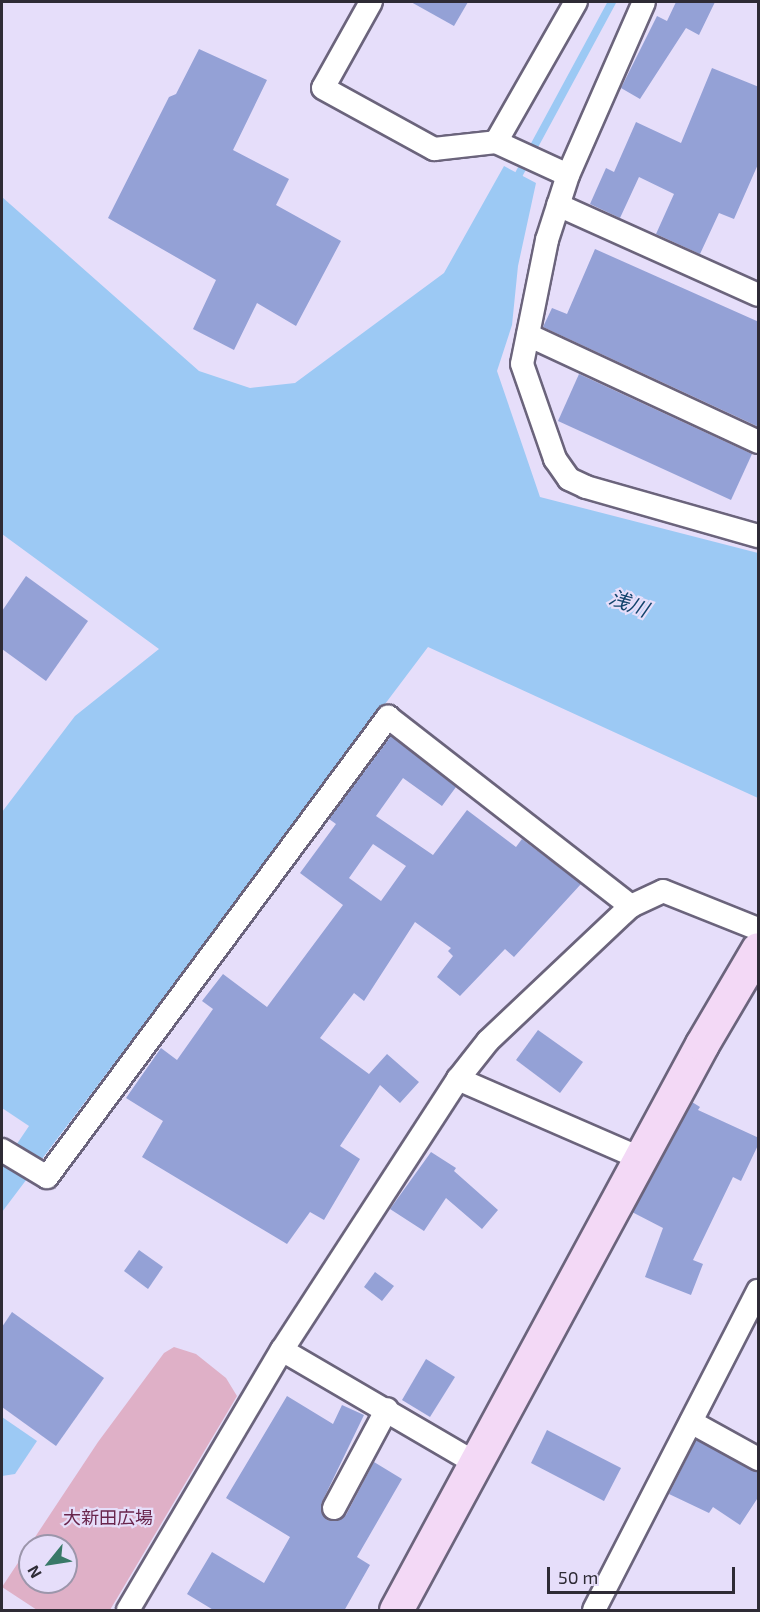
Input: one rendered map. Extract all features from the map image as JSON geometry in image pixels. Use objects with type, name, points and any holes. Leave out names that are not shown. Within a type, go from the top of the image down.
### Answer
[{"type":"street","points":[[371,2],[323,88],[434,149],[503,145],[558,171]]},
{"type":"street","points":[[503,145],[576,2]]},
{"type":"street","points":[[644,2],[558,171],[558,205],[547,240],[522,364],[528,390],[555,459],[569,479],[586,488],[759,536]]},
{"type":"street","points":[[558,205],[759,295]]},
{"type":"street","points":[[528,335],[759,442]]},
{"type":"street","points":[[6,1153],[47,1177],[388,717],[631,906]]},
{"type":"street","points":[[128,1611],[282,1350],[458,1079],[488,1041],[631,906],[663,891],[759,929]]},
{"type":"street","points":[[400,1609],[474,1462],[640,1158],[759,949]]},
{"type":"street","points":[[458,1079],[640,1158]]},
{"type":"street","points":[[594,1611],[759,1291]]},
{"type":"street","points":[[282,1350],[387,1409],[474,1462]]},
{"type":"street","points":[[334,1508],[387,1409]]},
{"type":"street","points":[[691,1422],[759,1459]]},
{"type":"green space","name":"大新田広場","points":[[174,1347],[196,1354],[226,1378],[237,1396],[110,1610],[37,1610],[2,1587],[18,1563],[18,1594],[78,1594],[78,1534],[37,1534],[98,1442],[164,1353]]},
{"type":"water","name":"浅川","points":[[504,166],[536,183],[518,266],[512,325],[497,371],[540,497],[758,553],[758,798],[428,647],[2,1212],[2,1166],[29,1126],[2,1108],[2,812],[75,716],[159,649],[2,534],[2,197],[199,371],[250,388],[295,383],[444,273]]},
{"type":"water","points":[[2,1417],[37,1441],[15,1474],[2,1476]]},
{"type":"building","points":[[411,2],[468,2],[454,26]]},
{"type":"building","points":[[676,2],[715,2],[699,35],[686,28],[640,99],[621,88],[657,16],[667,21]]},
{"type":"building","points":[[199,49],[267,80],[233,150],[289,179],[276,205],[341,241],[296,326],[257,303],[234,350],[193,329],[216,280],[108,218],[169,97],[176,94]]},
{"type":"building","points":[[712,68],[759,87],[759,162],[734,219],[719,213],[700,254],[656,234],[674,194],[639,177],[620,218],[590,204],[606,168],[614,172],[636,122],[681,143]]},
{"type":"building","points":[[595,249],[759,322],[759,427],[543,327],[552,308],[567,314]]},
{"type":"building","points":[[579,374],[752,454],[731,500],[558,421]]},
{"type":"building","points":[[26,576],[88,621],[46,681],[2,649],[2,611]]},
{"type":"building","points":[[391,736],[456,787],[442,806],[403,778],[376,816],[433,855],[467,810],[516,847],[522,839],[581,884],[514,957],[505,949],[460,996],[437,977],[453,956],[448,951],[451,948],[415,922],[364,1001],[354,993],[320,1038],[369,1074],[387,1054],[419,1082],[400,1103],[380,1085],[340,1146],[360,1159],[324,1220],[310,1212],[287,1244],[142,1157],[163,1121],[126,1098],[161,1048],[177,1060],[213,1009],[202,1001],[223,974],[267,1007],[343,905],[300,873],[336,824],[329,819]],"holes":[[[373,844],[406,866],[381,901],[349,878]]]},
{"type":"building","points":[[538,1030],[583,1062],[560,1093],[516,1060]]},
{"type":"building","points":[[692,1102],[700,1107],[698,1110],[759,1138],[759,1143],[741,1181],[733,1177],[693,1260],[703,1264],[691,1295],[645,1277],[663,1228],[632,1212]]},
{"type":"building","points":[[431,1152],[456,1168],[454,1171],[498,1210],[482,1229],[446,1198],[424,1231],[390,1209]]},
{"type":"building","points":[[139,1250],[163,1267],[148,1289],[124,1271]]},
{"type":"building","points":[[375,1272],[394,1286],[382,1301],[364,1287]]},
{"type":"building","points":[[12,1312],[104,1378],[56,1446],[2,1407],[2,1327]]},
{"type":"building","points":[[426,1359],[455,1377],[430,1417],[402,1400]]},
{"type":"building","points":[[287,1396],[333,1424],[342,1405],[364,1415],[322,1502],[321,1509],[327,1520],[335,1521],[346,1515],[374,1462],[402,1479],[357,1557],[370,1565],[344,1611],[215,1611],[187,1594],[212,1552],[264,1583],[290,1537],[226,1498]]},
{"type":"building","points":[[547,1430],[621,1468],[604,1501],[531,1463]]},
{"type":"building","points":[[696,1440],[759,1472],[759,1496],[740,1525],[713,1507],[709,1513],[669,1494]]},
{"type":"waterway","points":[[519,174],[612,2]]}]
